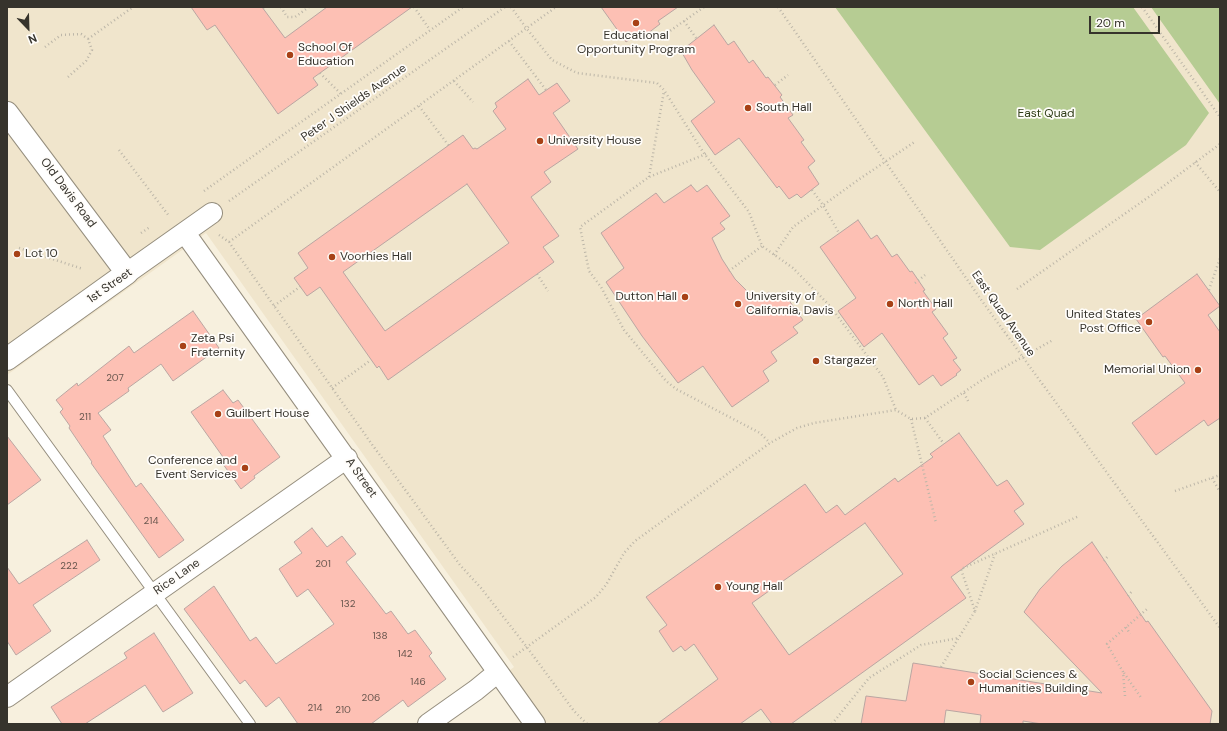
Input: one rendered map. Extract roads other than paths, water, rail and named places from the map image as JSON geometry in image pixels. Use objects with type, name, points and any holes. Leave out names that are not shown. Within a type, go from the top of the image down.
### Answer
[{"type":"street","name":"Old Davis Road","points":[[7,112],[127,273]]},
{"type":"street","name":"1st Street","points":[[7,359],[212,213]]},
{"type":"street","name":"A Street","points":[[185,233],[347,458],[535,724]]},
{"type":"street","name":"Rice Lane","points":[[7,697],[347,458]]},
{"type":"street","points":[[428,724],[476,690],[498,672]]},
{"type":"lane","points":[[7,390],[250,724]]},
{"type":"place","name":"Educational Opportunity Program","points":[[636,23]]},
{"type":"place","name":"School Of Education","points":[[290,55]]},
{"type":"place","name":"South Hall","points":[[748,108]]},
{"type":"place","name":"University House","points":[[540,141]]},
{"type":"place","name":"Lot 10","points":[[17,254]]},
{"type":"place","name":"Voorhies Hall","points":[[332,257]]},
{"type":"place","name":"Dutton Hall","points":[[685,297]]},
{"type":"place","name":"University of California, Davis","points":[[738,304]]},
{"type":"place","name":"North Hall","points":[[890,304]]},
{"type":"place","name":"United States Post Office","points":[[1149,322]]},
{"type":"place","name":"Zeta Psi Fraternity","points":[[183,346]]},
{"type":"place","name":"Stargazer","points":[[816,361]]},
{"type":"place","name":"Memorial Union","points":[[1198,370]]},
{"type":"place","name":"Guilbert House","points":[[218,414]]},
{"type":"place","name":"Conference and Event Services","points":[[245,468]]},
{"type":"place","name":"Young Hall","points":[[718,587]]},
{"type":"place","name":"Social Sciences & Humanities Building","points":[[971,682]]},
{"type":"park label","name":"East Quad","points":[[1046,114]]}]
